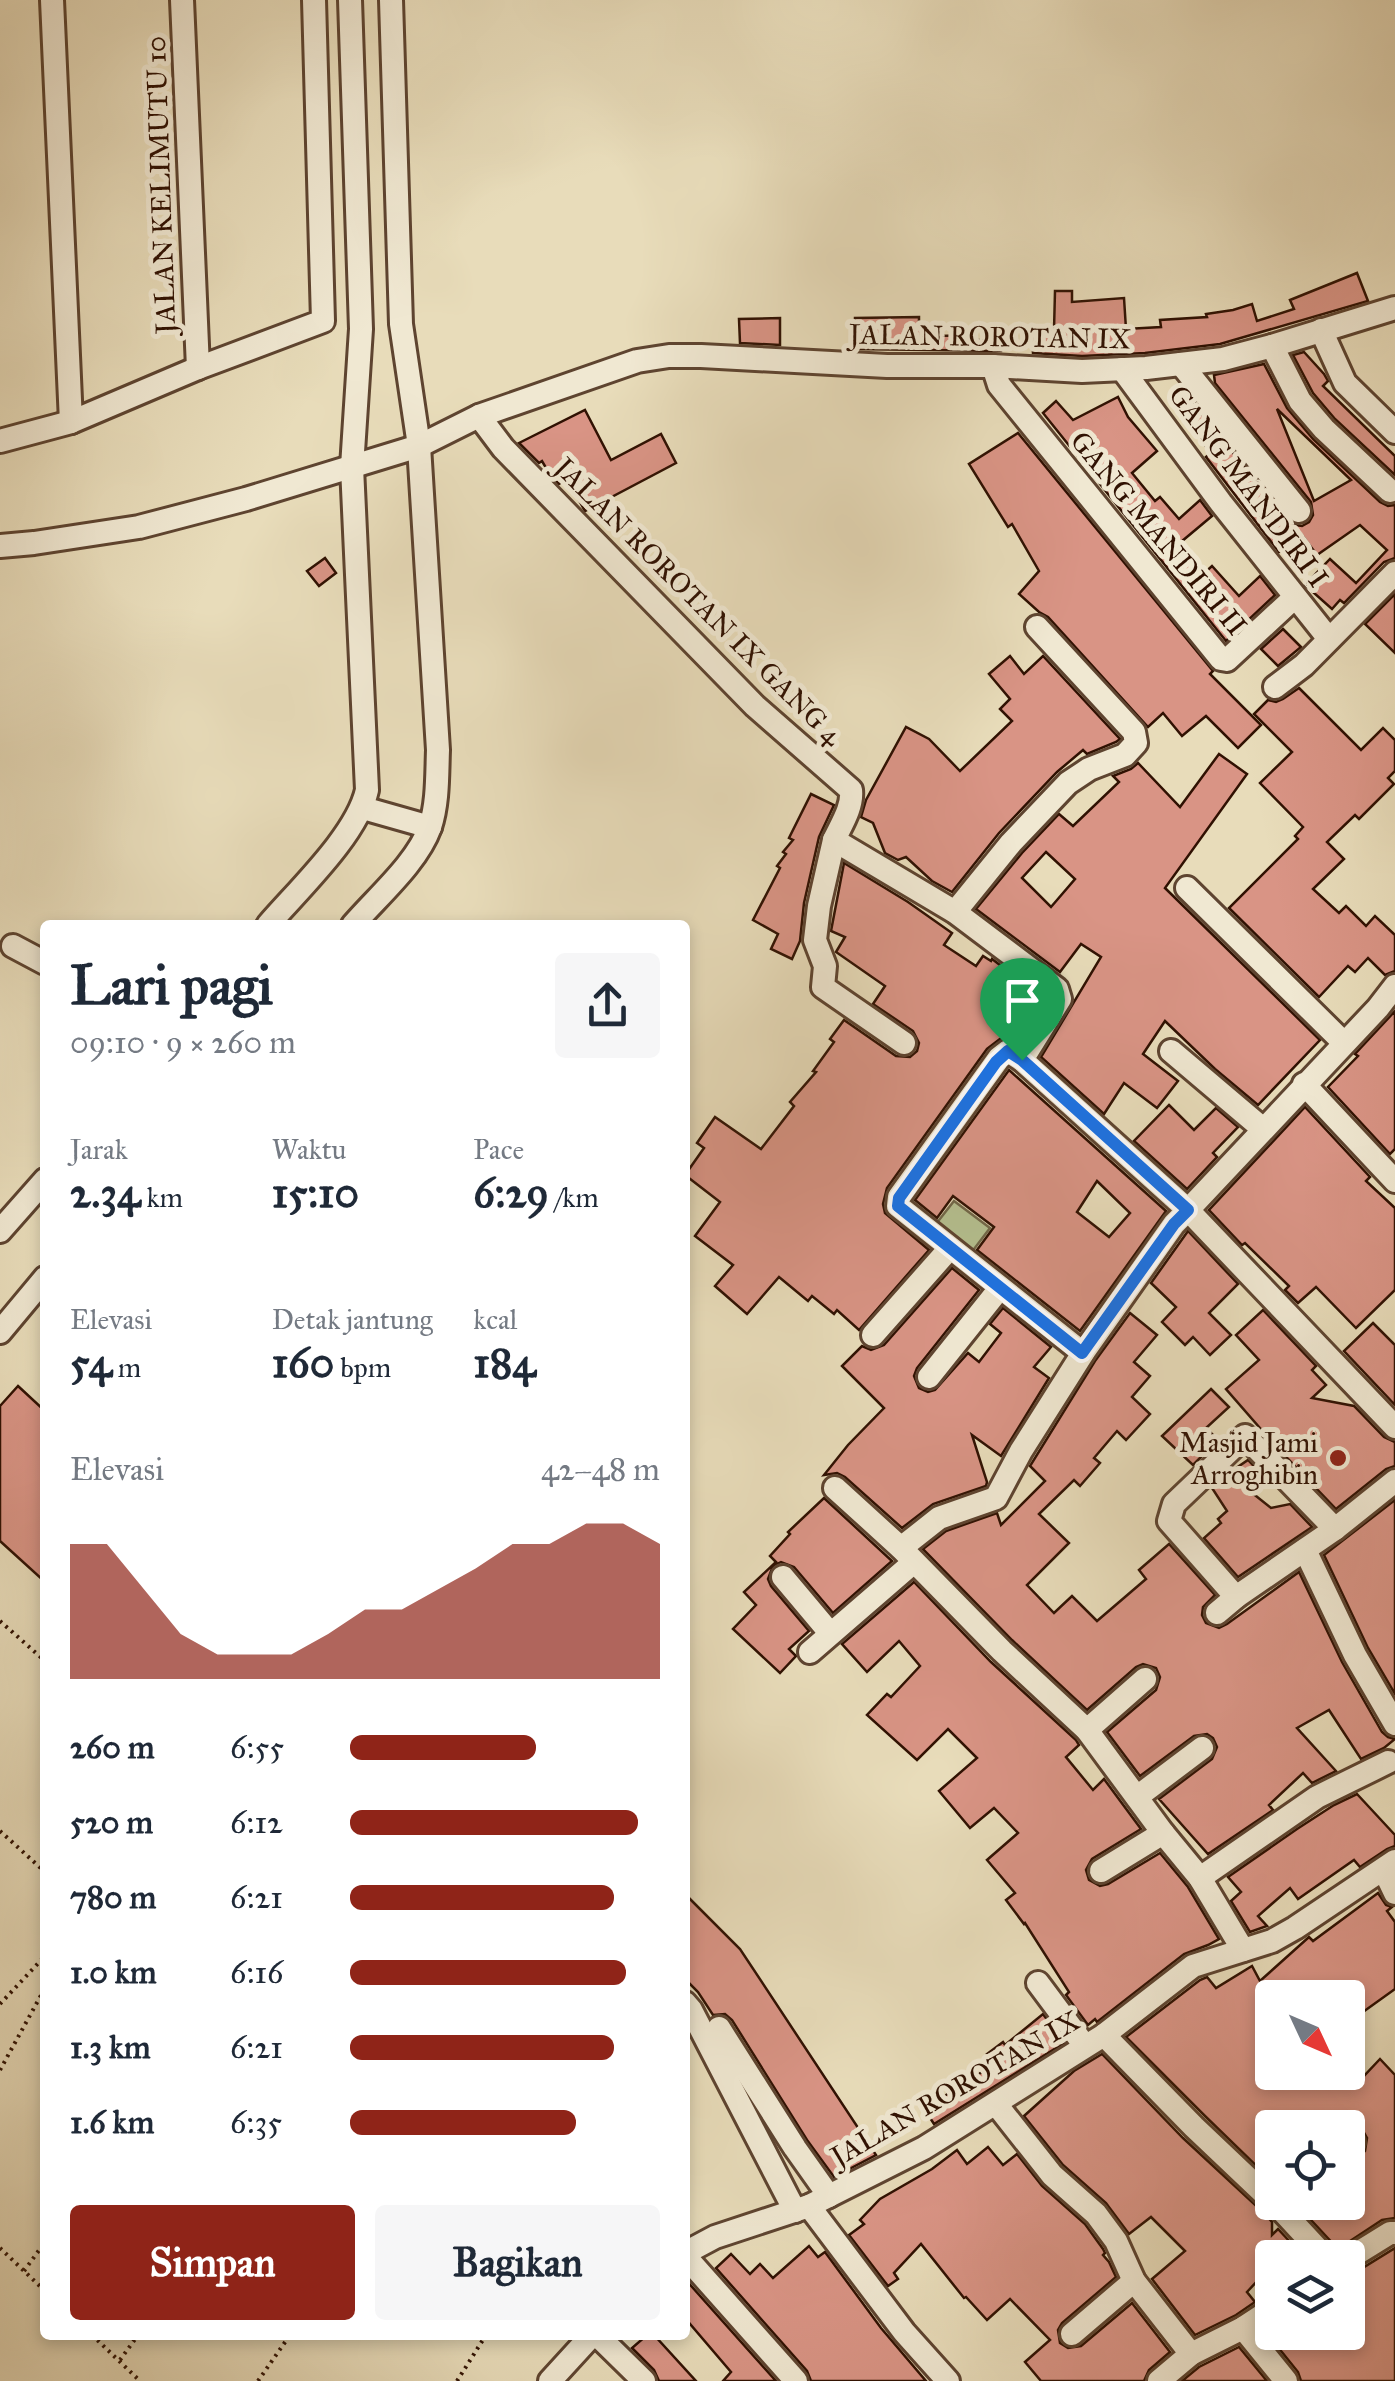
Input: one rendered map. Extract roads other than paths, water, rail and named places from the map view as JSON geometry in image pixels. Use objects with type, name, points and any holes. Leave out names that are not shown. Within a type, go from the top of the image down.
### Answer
[{"type":"street","points":[[52,0],[71,422]]},
{"type":"street","name":"JALAN KELIMUTU 10","points":[[182,0],[198,368]]},
{"type":"street","points":[[0,442],[71,422],[198,368],[324,322],[314,0]]},
{"type":"street","points":[[272,920],[329,855],[363,808],[367,790],[352,467],[361,329],[350,0]]},
{"type":"street","points":[[357,920],[417,853],[430,827],[436,800],[438,750],[419,446],[401,324],[390,0]]},
{"type":"street","name":"JALAN ROROTAN IX","points":[[0,546],[139,527],[419,446],[490,431],[636,361],[702,356],[996,375],[1122,369],[1223,358],[1395,308]]},
{"type":"street","points":[[361,329],[401,324]]},
{"type":"street","points":[[1321,330],[1350,390],[1395,432]]},
{"type":"street","points":[[1272,346],[1300,401],[1390,491]]},
{"type":"street","points":[[1182,364],[1299,511]]},
{"type":"street","name":"GANG MANDIRI I","points":[[1122,369],[1329,639]]},
{"type":"street","name":"GANG MANDIRI II","points":[[996,375],[1221,659],[1227,660],[1295,596]]},
{"type":"street","name":"JALAN ROROTAN IX GANG 4","points":[[490,431],[756,706],[851,790],[850,805],[834,840]]},
{"type":"street","points":[[1275,687],[1304,665],[1395,573]]},
{"type":"street","points":[[954,912],[1068,782],[1125,754],[1136,742],[1134,732],[1037,627]]},
{"type":"street","points":[[363,808],[430,827]]},
{"type":"street","points":[[904,1043],[823,986],[825,966],[815,940],[834,840],[954,912],[1057,989],[1058,1002],[1022,1060]]},
{"type":"street","points":[[1187,888],[1343,1042]]},
{"type":"street","points":[[13,946],[40,960]]},
{"type":"street","points":[[810,1652],[939,1518],[996,1498],[1082,1353],[1174,1224],[1395,986]]},
{"type":"street","points":[[1378,1008],[1395,1026]]},
{"type":"street","points":[[1171,1051],[1263,1128]]},
{"type":"street","points":[[1082,1353],[899,1208],[897,1202],[1004,1053],[1012,1052],[1022,1060],[1188,1210],[1395,1427]]},
{"type":"street","points":[[1304,1084],[1395,1181]]},
{"type":"street","points":[[0,1231],[40,1186]]},
{"type":"street","points":[[872,1335],[950,1248]]},
{"type":"street","points":[[0,1332],[40,1284]]},
{"type":"street","points":[[929,1377],[1000,1288]]},
{"type":"street","points":[[1236,1597],[1170,1520],[1174,1504],[1245,1436],[1335,1529]]},
{"type":"street","points":[[1217,1613],[1395,1481]]},
{"type":"street","points":[[835,1488],[1087,1730],[1200,1878],[1243,1950]]},
{"type":"street","points":[[1305,1550],[1355,1656],[1395,1724]]},
{"type":"street","points":[[783,1576],[830,1633]]},
{"type":"street","points":[[1087,1730],[1145,1678]]},
{"type":"street","points":[[1138,1797],[1202,1748]]},
{"type":"street","points":[[1200,1878],[1317,1797],[1393,1763]]},
{"type":"street","points":[[1102,1871],[1163,1833]]},
{"type":"street","points":[[1389,1866],[1395,1894]]},
{"type":"street","name":"JALAN ROROTAN IX","points":[[690,2251],[726,2233],[811,2204],[910,2156],[1094,2041],[1193,1966],[1272,1941],[1389,1866]]},
{"type":"street","points":[[1038,1983],[1094,2041],[1255,2180]]},
{"type":"street","points":[[690,2009],[811,2204],[904,2332],[948,2381]]},
{"type":"street","points":[[719,2028],[812,2174],[811,2204]]},
{"type":"street","points":[[996,2104],[1052,2175],[1096,2214],[1116,2241],[1134,2281],[1190,2354]]},
{"type":"street","points":[[1295,2220],[1311,2240]]},
{"type":"street","points":[[1365,2248],[1395,2232]]},
{"type":"street","points":[[690,2260],[796,2381]]},
{"type":"street","points":[[1072,2334],[1134,2281]]},
{"type":"street","points":[[1159,2381],[1190,2354],[1255,2320]]},
{"type":"street","points":[[1243,2328],[1286,2381]]},
{"type":"street","points":[[550,2381],[589,2340]]},
{"type":"street","points":[[599,2340],[644,2381]]},
{"type":"place","name":"Masjid Jami Arroghibin","points":[[1338,1458]]}]
